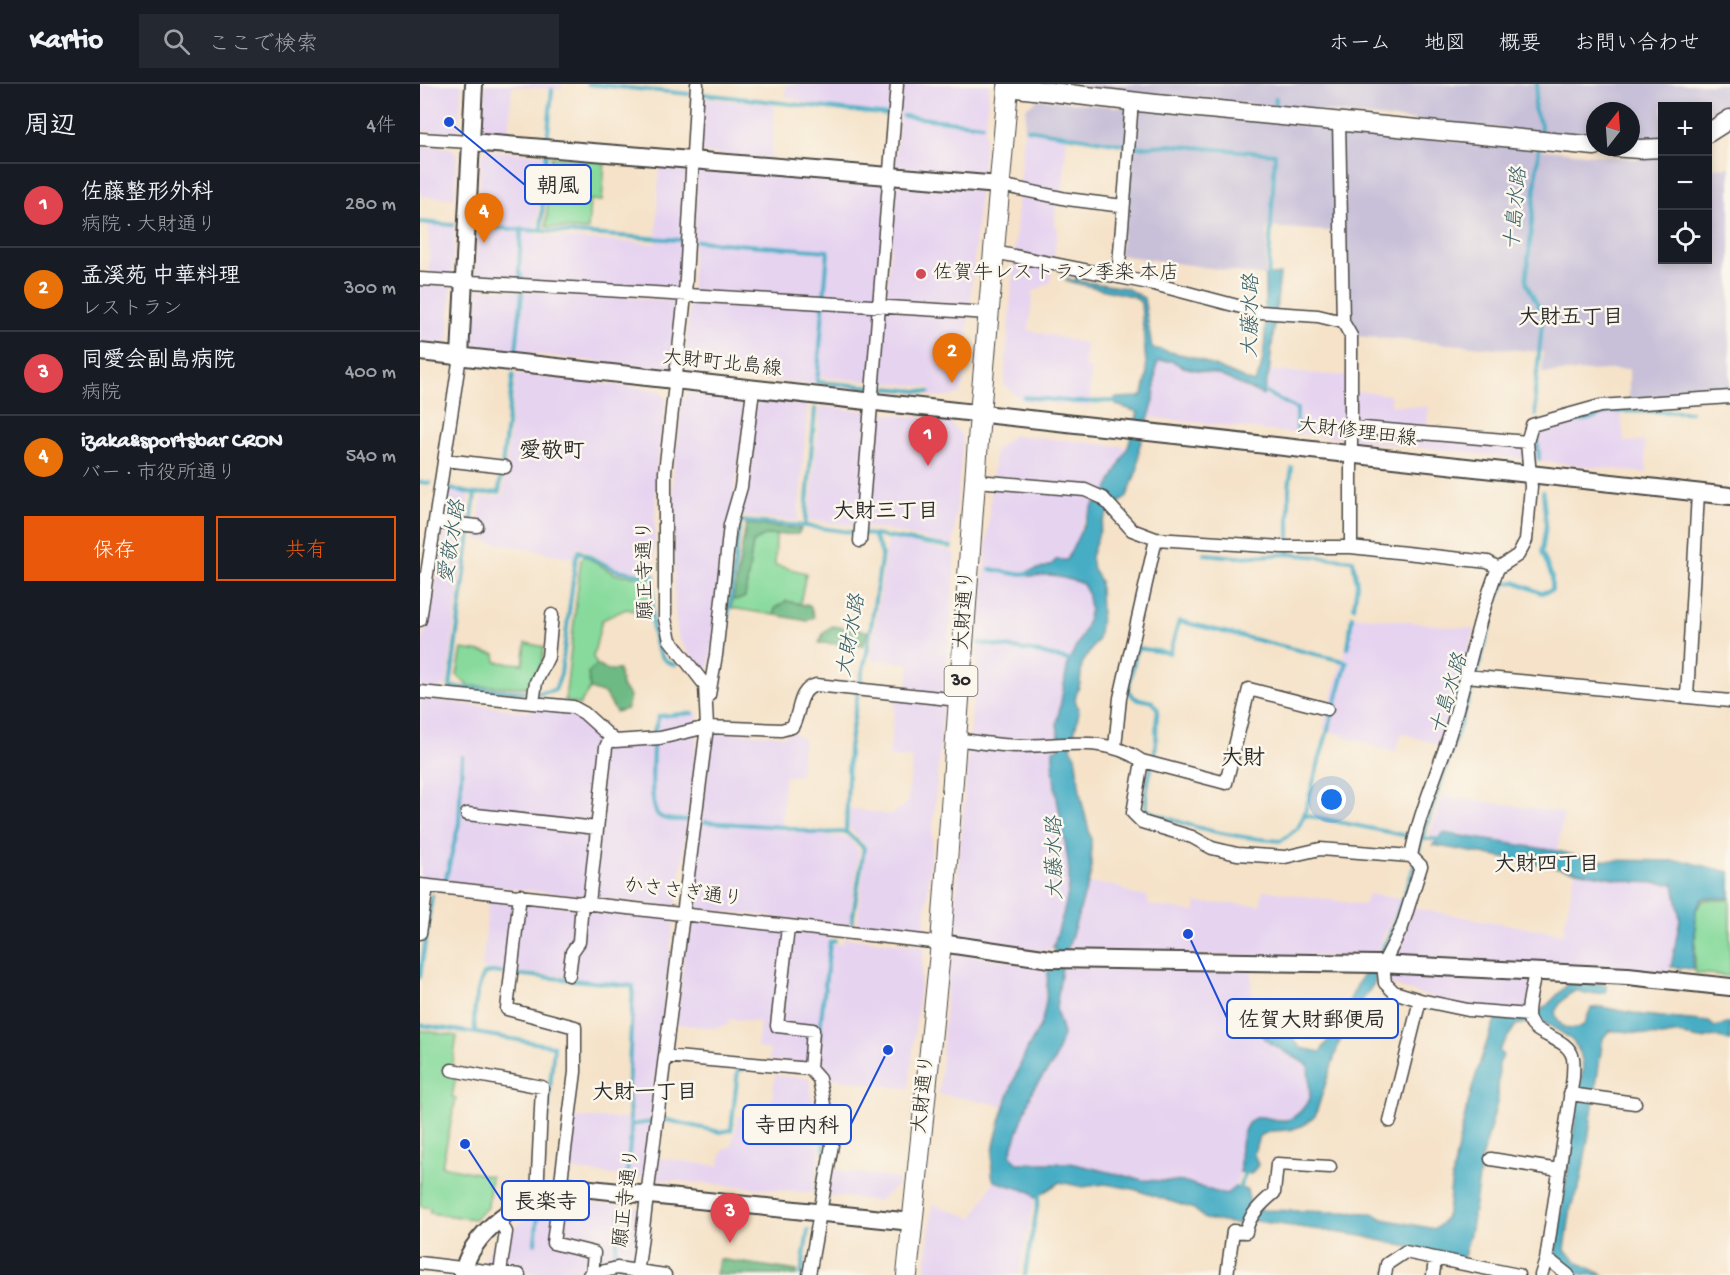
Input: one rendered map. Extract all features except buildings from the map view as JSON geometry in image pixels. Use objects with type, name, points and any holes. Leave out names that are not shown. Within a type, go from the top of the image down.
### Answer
[{"type":"main road","points":[[1008,86],[1132,101],[1586,145]]},
{"type":"main road","name":"大財通り","points":[[907,1275],[941,944],[980,414],[1008,86]]},
{"type":"main road","points":[[1712,130],[1730,119]]},
{"type":"main road","points":[[1640,149],[1658,147]]},
{"type":"street","points":[[420,620],[460,356],[474,84]]},
{"type":"street","name":"願正寺通り","points":[[638,1274],[707,727],[705,685],[670,639],[666,620],[665,472],[686,296],[696,84]]},
{"type":"street","points":[[860,541],[897,84]]},
{"type":"street","points":[[1118,276],[1132,101]]},
{"type":"street","points":[[1339,122],[1343,322],[1351,336],[1351,547]]},
{"type":"street","points":[[420,139],[1000,185],[1067,199],[1124,206]]},
{"type":"street","points":[[994,252],[1118,276],[1260,312],[1276,312],[1343,322]]},
{"type":"street","points":[[420,279],[989,313]]},
{"type":"street","name":"大財町北島線","points":[[420,352],[753,390],[873,398],[980,414]]},
{"type":"street","points":[[707,705],[716,654],[730,525],[741,487],[753,390]]},
{"type":"street","points":[[1411,856],[1427,792],[1450,733],[1488,594],[1498,568],[1518,555],[1526,540],[1531,476],[1527,442],[1532,425],[1600,406],[1730,398]]},
{"type":"street","name":"大財修理田線","points":[[980,414],[1730,496]]},
{"type":"street","points":[[1352,427],[1527,442]]},
{"type":"street","points":[[445,460],[503,466]]},
{"type":"street","points":[[976,480],[1085,490],[1103,498],[1132,530],[1156,538],[1281,547],[1351,547],[1488,562],[1498,568]]},
{"type":"street","points":[[1688,697],[1698,493]]},
{"type":"street","points":[[436,522],[477,526]]},
{"type":"street","points":[[1115,747],[1120,698],[1156,538]]},
{"type":"street","points":[[534,695],[548,657],[552,615]]},
{"type":"street","points":[[1466,676],[1730,701]]},
{"type":"street","points":[[420,692],[534,695],[573,706],[598,724],[615,741],[639,741],[707,727],[781,730],[792,727],[803,694],[808,687],[816,685],[959,700]]},
{"type":"street","points":[[956,739],[1022,746],[1074,743],[1115,747],[1148,763],[1226,783],[1250,689],[1327,709]]},
{"type":"street","points":[[569,975],[572,952],[579,942],[597,828],[606,747],[610,738]]},
{"type":"street","points":[[1148,763],[1133,813],[1142,822],[1192,837],[1212,848],[1237,854],[1285,857],[1320,849],[1411,856],[1421,866],[1402,927],[1383,964],[1385,984],[1394,992],[1420,1000],[1529,1019]]},
{"type":"street","points":[[467,814],[597,828]]},
{"type":"street","points":[[420,933],[424,886]]},
{"type":"street","name":"かささぎ通り","points":[[424,886],[585,902],[941,944]]},
{"type":"street","points":[[520,895],[507,1009],[575,1027],[575,1072],[554,1242],[594,1253],[590,1274],[612,1269],[638,1274],[665,1275]]},
{"type":"street","points":[[788,927],[777,1026],[813,1030],[810,1068],[819,1079],[832,1144],[822,1212],[809,1275]]},
{"type":"street","points":[[941,944],[1068,960],[1383,964],[1628,976],[1730,987]]},
{"type":"street","points":[[1535,972],[1529,1019],[1534,1028],[1563,1042],[1573,1057],[1573,1095],[1546,1260],[1541,1275]]},
{"type":"street","points":[[1390,1121],[1420,1000]]},
{"type":"street","points":[[665,1056],[810,1068]]},
{"type":"street","points":[[452,1070],[542,1087],[537,1196]]},
{"type":"street","points":[[1573,1095],[1635,1103]]},
{"type":"street","points":[[1491,1159],[1559,1170]]},
{"type":"street","points":[[1227,1275],[1233,1231],[1246,1232],[1247,1225],[1260,1205],[1274,1193],[1277,1164],[1330,1167]]},
{"type":"street","points":[[463,1271],[479,1237],[499,1220],[537,1196],[562,1186],[648,1193],[912,1222]]},
{"type":"street","points":[[420,1263],[463,1271],[508,1274],[506,1232],[499,1220]]},
{"type":"street","points":[[1385,1275],[1387,1264],[1405,1252],[1483,1272],[1518,1275]]},
{"type":"street","points":[[1433,1275],[1435,1260]]},
{"type":"street","points":[[1546,1260],[1568,1275]]},
{"type":"shaded area","points":[[420,84],[462,84],[458,134],[420,131]]},
{"type":"shaded area","points":[[486,84],[562,84],[562,88],[512,86],[508,138],[485,137],[482,134]]},
{"type":"shaded area","points":[[787,84],[989,84],[982,173],[895,167],[899,114],[814,105],[785,96]]},
{"type":"shaded area","points":[[1053,84],[1729,84],[1728,109],[1712,124],[1712,102],[1658,102],[1658,142],[1640,142],[1640,102],[1586,102],[1586,138]]},
{"type":"shaded area","points":[[702,98],[775,105],[771,158],[701,153],[699,149]]},
{"type":"shaded area","points":[[1039,99],[1586,154],[1586,156],[1635,159],[1658,156],[1658,264],[1712,264],[1712,168],[1730,167],[1730,393],[1629,400],[1629,369],[1542,373],[1543,352],[1354,336],[1345,314],[1343,232],[1267,227],[1265,276],[1120,255],[1132,144],[1024,131],[1026,108]]},
{"type":"shaded area","points":[[1024,131],[1067,136],[1062,196],[1057,196],[1054,226],[1058,228],[1050,283],[1033,291],[1029,330],[1086,344],[1085,367],[1091,369],[1090,407],[1022,400],[1004,385]]},
{"type":"shaded area","points":[[420,146],[452,148],[457,156],[455,198],[420,196]]},
{"type":"shaded area","points":[[485,150],[543,155],[536,236],[656,244],[659,166],[682,167],[686,173],[680,291],[475,280],[481,157]]},
{"type":"shaded area","points":[[702,168],[886,183],[885,312],[896,189],[900,183],[980,189],[963,386],[960,393],[951,397],[929,396],[930,387],[880,382],[820,377],[812,385],[688,372],[684,367],[691,292],[697,174]]},
{"type":"shaded area","points":[[429,225],[455,227],[452,278],[429,277]]},
{"type":"shaded area","points":[[420,284],[451,286],[449,339],[443,345],[420,343]]},
{"type":"shaded area","points":[[477,288],[680,301],[673,370],[478,348],[472,342]]},
{"type":"shaded area","points":[[1154,357],[1175,357],[1221,373],[1258,392],[1266,370],[1348,376],[1350,390],[1390,395],[1391,405],[1428,407],[1427,437],[1531,448],[1536,431],[1601,411],[1621,410],[1624,442],[1644,441],[1647,473],[1147,417]]},
{"type":"shaded area","points":[[516,374],[659,390],[666,398],[656,472],[654,573],[618,569],[577,545],[574,558],[476,539],[481,498],[503,495]]},
{"type":"shaded area","points":[[689,392],[748,399],[709,668],[703,667],[687,651],[678,637],[675,616],[673,475],[682,399]]},
{"type":"shaded area","points":[[756,400],[808,405],[798,521],[737,516],[748,488]]},
{"type":"shaded area","points":[[820,406],[949,421],[963,437],[953,545],[887,530],[809,520]]},
{"type":"shaded area","points":[[1014,435],[1128,447],[1115,478],[1083,521],[1071,555],[1066,560],[1030,576],[1052,575],[1082,583],[1087,591],[1090,609],[1085,629],[1068,663],[1057,723],[1061,737],[1063,829],[1069,875],[1068,893],[1053,948],[1039,951],[959,938],[953,928],[995,450]]},
{"type":"shaded area","points":[[448,490],[469,495],[447,686],[440,686],[440,690],[420,689],[420,652],[435,588]]},
{"type":"shaded area","points":[[899,540],[954,552],[954,580],[924,934],[857,926],[866,846],[849,827],[850,808],[890,815],[907,804],[913,758],[889,757],[896,694],[906,694],[910,663],[871,660],[887,542]]},
{"type":"shaded area","points":[[1354,616],[1475,629],[1441,746],[1402,733],[1395,753],[1323,729]]},
{"type":"shaded area","points":[[420,698],[531,712],[541,700],[565,701],[617,737],[651,736],[657,715],[698,712],[695,765],[676,907],[420,878]]},
{"type":"shaded area","points":[[713,731],[784,736],[793,732],[804,740],[800,775],[784,777],[782,830],[849,838],[859,851],[849,925],[689,908]]},
{"type":"shaded area","points":[[1442,795],[1564,813],[1557,851],[1443,833],[1437,839],[1430,836]]},
{"type":"shaded area","points":[[1575,872],[1635,882],[1674,884],[1680,919],[1671,967],[1666,976],[1391,958],[1412,908],[1563,934]]},
{"type":"shaded area","points":[[1089,883],[1116,886],[1134,895],[1148,896],[1148,905],[1195,912],[1196,903],[1260,905],[1263,890],[1364,905],[1368,894],[1401,899],[1374,957],[1068,954],[1066,950]]},
{"type":"shaded area","points":[[489,898],[674,918],[644,1178],[567,1170],[573,1118],[632,1118],[630,1089],[634,985],[581,982],[576,977],[482,969]]},
{"type":"shaded area","points":[[688,919],[829,936],[814,1066],[769,1060],[770,1050],[757,1048],[760,1022],[729,1019],[728,1025],[712,1028],[676,1024]]},
{"type":"shaded area","points":[[844,938],[924,946],[909,1089],[823,1077],[820,1041],[831,944],[843,944]]},
{"type":"shaded area","points":[[957,953],[1048,968],[1042,1021],[1026,1051],[1005,1106],[939,1094],[949,961]]},
{"type":"shaded area","points":[[1062,967],[1252,969],[1250,1022],[1259,1034],[1308,1064],[1310,1100],[1301,1112],[1289,1119],[1259,1117],[1243,1135],[1240,1172],[1235,1187],[1225,1195],[1186,1182],[1143,1180],[1070,1163],[1017,1163],[1010,1154],[1016,1135],[1033,1089],[1054,1062],[1063,1034],[1056,1009]]},
{"type":"shaded area","points":[[1388,970],[1531,979],[1526,1012],[1466,1008],[1388,984]]},
{"type":"shaded area","points":[[775,1075],[809,1078],[820,1149],[812,1193],[657,1179],[659,1158],[719,1166],[722,1152],[732,1145],[738,1116],[769,1121]]},
{"type":"shaded area","points":[[831,1169],[898,1179],[897,1186],[878,1201],[825,1195]]},
{"type":"shaded area","points":[[994,1181],[1031,1192],[1035,1198],[1019,1275],[925,1275],[932,1204],[973,1218]]},
{"type":"shaded area","points":[[562,1200],[637,1207],[640,1210],[634,1262],[628,1266],[588,1271],[579,1275],[543,1275],[481,1265],[495,1241],[527,1218]]},
{"type":"green space","points":[[551,157],[605,160],[602,201],[590,200],[588,230],[546,227]]},
{"type":"green space","points":[[746,524],[801,529],[798,534],[766,535],[753,542],[745,597],[738,600],[733,599]]},
{"type":"green space","points":[[766,535],[776,535],[775,565],[806,573],[800,604],[786,601],[775,609],[775,615],[731,608],[733,599],[738,600],[745,597],[753,542]]},
{"type":"green space","points":[[585,556],[615,574],[652,578],[650,614],[626,609],[602,620],[593,657],[597,665],[588,673],[590,689],[579,705],[565,701],[581,559]]},
{"type":"green space","points":[[786,601],[810,606],[814,617],[807,621],[775,615],[775,609]]},
{"type":"green space","points":[[832,626],[868,631],[864,645],[819,643],[824,632]]},
{"type":"green space","points":[[526,643],[544,647],[542,663],[526,687],[468,686],[457,675],[462,649],[495,654],[496,662],[523,664]]},
{"type":"green space","points":[[597,665],[607,670],[619,670],[622,687],[630,696],[627,709],[616,712],[605,694],[590,689],[588,673]]},
{"type":"green space","points":[[1704,900],[1730,900],[1730,976],[1695,973],[1696,910]]},
{"type":"green space","points":[[420,1030],[457,1036],[451,1075],[456,1077],[452,1097],[456,1098],[442,1166],[491,1176],[488,1207],[474,1219],[430,1213],[430,1208],[420,1206],[422,1103],[420,1102]]},
{"type":"green space","points":[[719,1259],[797,1271],[797,1275],[716,1275]]},
{"type":"water","points":[[1076,272],[1080,281],[1126,288],[1144,298],[1152,348],[1193,357],[1254,383],[1259,374],[1264,347],[1265,276],[1280,274],[1269,373],[1263,395],[1219,375],[1183,367],[1172,361],[1159,361],[1156,366],[1154,401],[1139,448],[1138,468],[1127,496],[1109,512],[1103,521],[1091,557],[1093,569],[1100,581],[1101,620],[1098,639],[1082,664],[1075,699],[1079,712],[1071,748],[1075,755],[1081,798],[1091,839],[1091,874],[1062,967],[1056,1009],[1063,1034],[1054,1062],[1033,1089],[1010,1154],[1017,1163],[1070,1163],[1143,1180],[1186,1182],[1225,1195],[1235,1187],[1247,1190],[1251,1207],[1263,1210],[1373,1213],[1383,1219],[1435,1229],[1447,1215],[1463,1122],[1495,1020],[1521,1018],[1538,1012],[1569,983],[1606,984],[1606,993],[1585,994],[1577,990],[1570,994],[1555,1012],[1559,1022],[1569,1029],[1574,1029],[1584,1025],[1591,1008],[1602,1007],[1643,1015],[1709,1022],[1715,1027],[1730,1023],[1730,1041],[1712,1036],[1700,1039],[1680,1034],[1654,1036],[1617,1031],[1609,1031],[1603,1038],[1588,1140],[1580,1184],[1571,1207],[1565,1250],[1579,1263],[1604,1275],[1587,1275],[1570,1270],[1555,1255],[1583,1068],[1582,1058],[1575,1043],[1540,1020],[1516,1025],[1499,1050],[1503,1056],[1499,1064],[1498,1099],[1482,1159],[1471,1229],[1463,1260],[1362,1236],[1249,1220],[1236,1224],[1205,1219],[1194,1209],[1133,1189],[1105,1184],[1083,1187],[1060,1182],[1035,1198],[1031,1192],[994,1181],[993,1155],[1001,1117],[1014,1079],[1043,1016],[1048,968],[1052,965],[1056,949],[1053,948],[1068,893],[1068,859],[1054,781],[1053,750],[1060,747],[1057,723],[1068,663],[1085,629],[1090,609],[1087,591],[1082,583],[1052,575],[1029,576],[1029,571],[1050,566],[1056,560],[1067,560],[1094,503],[1100,504],[1108,495],[1106,492],[1128,447],[1138,412],[1116,405],[1115,398],[1140,397],[1143,394],[1147,376],[1141,303],[1135,297],[1066,281],[1067,278],[1076,281]]},
{"type":"water","points":[[1443,833],[1557,851],[1593,860],[1684,861],[1730,872],[1730,898],[1703,898],[1696,909],[1693,969],[1671,967],[1680,919],[1674,884],[1635,882],[1433,845]]},
{"type":"water","points":[[1364,972],[1375,973],[1375,982],[1355,1011],[1339,1043],[1315,1116],[1304,1125],[1290,1130],[1271,1131],[1259,1136],[1254,1154],[1258,1165],[1251,1174],[1240,1172],[1242,1139],[1248,1123],[1254,1118],[1262,1117],[1290,1119],[1299,1113],[1310,1099],[1308,1065],[1268,1042],[1254,1024],[1291,1037],[1301,1048],[1320,1052],[1332,1035]]},
{"type":"waterway","points":[[588,84],[689,94]]},
{"type":"waterway","name":"十島水路","points":[[1537,84],[1534,109],[1541,125],[1540,134]]},
{"type":"waterway","points":[[547,143],[552,90]]},
{"type":"waterway","points":[[703,94],[888,115]]},
{"type":"waterway","points":[[1275,106],[1276,98]]},
{"type":"waterway","points":[[903,116],[982,125]]},
{"type":"waterway","points":[[1027,129],[1140,147],[1171,145],[1275,154],[1268,279]]},
{"type":"waterway","name":"十島水路","points":[[1536,415],[1535,392],[1543,315],[1526,283],[1539,147]]},
{"type":"waterway","points":[[541,231],[546,154]]},
{"type":"waterway","points":[[420,222],[453,225]]},
{"type":"waterway","name":"大財水路","points":[[480,227],[681,240]]},
{"type":"waterway","name":"愛敬水路","points":[[521,230],[519,271],[523,282]]},
{"type":"waterway","name":"大財水路","points":[[697,241],[828,251],[817,382],[929,392]]},
{"type":"waterway","name":"愛敬水路","points":[[516,351],[522,293]]},
{"type":"waterway","points":[[513,374],[499,492],[475,494],[450,687],[540,693],[555,690],[561,674],[576,557],[579,551],[616,570],[654,576],[652,613],[654,640],[658,652],[665,660],[675,665]]},
{"type":"waterway","points":[[1259,389],[1297,409],[1297,432]]},
{"type":"waterway","points":[[1024,397],[1077,402],[1118,401]]},
{"type":"waterway","name":"大財水路","points":[[815,409],[805,526],[873,535],[882,553],[867,653],[849,748],[846,832],[864,848],[852,922]]},
{"type":"waterway","points":[[1537,433],[1550,426],[1594,418],[1610,411],[1691,412]]},
{"type":"waterway","name":"十島水路","points":[[1537,432],[1539,459]]},
{"type":"waterway","points":[[1292,468],[1289,487],[1289,554],[1353,560],[1357,584],[1354,607]]},
{"type":"waterway","points":[[420,482],[430,483]]},
{"type":"waterway","points":[[451,489],[475,494]]},
{"type":"waterway","name":"十島水路","points":[[1417,854],[1478,670],[1497,598],[1505,583],[1515,582],[1541,593],[1552,590],[1552,577],[1542,552],[1546,525],[1543,492]]},
{"type":"waterway","points":[[723,656],[740,521],[805,526]]},
{"type":"waterway","points":[[874,535],[951,547]]},
{"type":"waterway","points":[[1204,554],[1237,557],[1289,554]]},
{"type":"waterway","points":[[990,569],[1016,574],[1034,573]]},
{"type":"waterway","points":[[1348,648],[1352,616]]},
{"type":"waterway","points":[[1179,621],[1347,662],[1304,815],[1298,828],[1281,841],[1212,831],[1147,810],[1147,792],[1155,753],[1158,710],[1153,702],[1135,698],[1128,691],[1137,648],[1170,653],[1179,621]]},
{"type":"waterway","points":[[979,643],[1032,651],[1072,661]]},
{"type":"waterway","points":[[654,731],[659,716],[693,713]]},
{"type":"waterway","points":[[653,746],[652,793],[655,810],[664,818],[686,820]]},
{"type":"waterway","name":"愛敬水路","points":[[446,878],[459,823],[462,757]]},
{"type":"waterway","points":[[1304,815],[1408,836]]},
{"type":"waterway","points":[[705,822],[785,827],[815,833],[846,832]]},
{"type":"waterway","points":[[1422,839],[1437,839]]},
{"type":"waterway","name":"十島水路","points":[[1378,957],[1390,935],[1415,864]]},
{"type":"waterway","name":"愛敬水路","points":[[420,977],[432,895]]},
{"type":"waterway","name":"大財水路","points":[[818,1065],[830,942],[835,941]]},
{"type":"waterway","points":[[420,1025],[476,1033],[474,1011],[479,987],[484,974],[492,972],[633,986],[628,1089],[631,1133],[627,1175]]},
{"type":"waterway","points":[[476,1033],[554,1046],[547,1118]]},
{"type":"waterway","points":[[630,1125],[667,1120],[720,1132],[731,1130],[738,1070],[744,1069]]},
{"type":"waterway","points":[[820,1116],[825,1153]]},
{"type":"waterway","points":[[816,1192],[823,1163]]},
{"type":"waterway","name":"十島水路","points":[[1238,1192],[1247,1168]]},
{"type":"waterway","name":"大藤水路","points":[[1025,1275],[1040,1191]]},
{"type":"waterway","points":[[613,1267],[621,1208]]},
{"type":"waterway","points":[[535,1243],[538,1213]]},
{"type":"waterway","points":[[801,1275],[808,1230]]},
{"type":"place","name":"朝風","points":[[449,122]]},
{"type":"place","name":"izaka&sportsbar CRON","points":[[484,243]]},
{"type":"place","name":"佐賀牛レストラン季楽 本店","points":[[921,274]]},
{"type":"place","name":"孟溪苑 中華料理","points":[[952,383]]},
{"type":"place","name":"佐藤整形外科","points":[[928,466]]},
{"type":"place","name":"佐賀大財郵便局","points":[[1188,934]]},
{"type":"place","name":"寺田内科","points":[[888,1050]]},
{"type":"place","name":"長楽寺","points":[[465,1144]]},
{"type":"place","name":"同愛会副島病院","points":[[730,1243]]},
{"type":"district","name":"大財五丁目","points":[[1571,319]]},
{"type":"district","name":"愛敬町","points":[[552,453]]},
{"type":"district","name":"大財三丁目","points":[[886,513]]},
{"type":"district","name":"大財","points":[[1243,760]]},
{"type":"district","name":"大財四丁目","points":[[1547,866]]},
{"type":"district","name":"大財一丁目","points":[[645,1094]]}]
